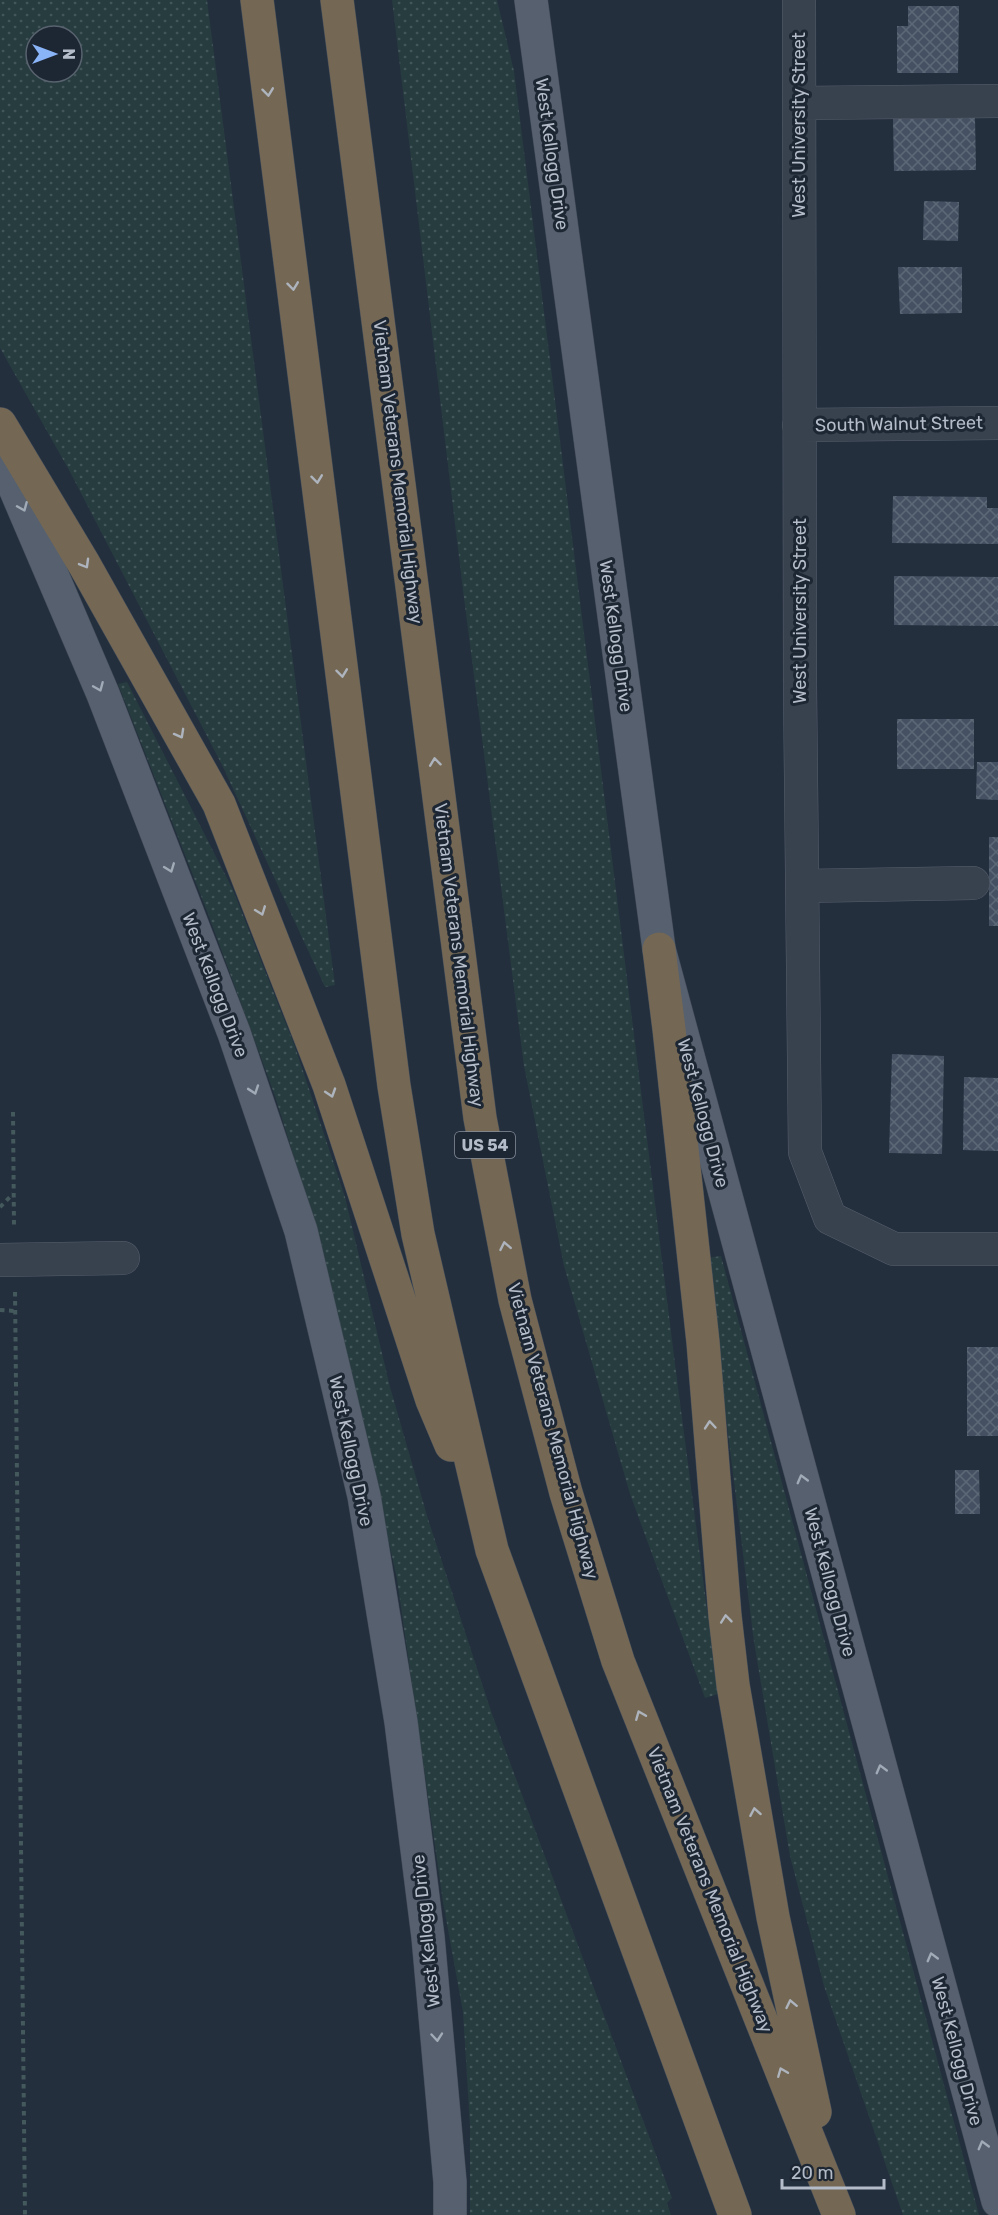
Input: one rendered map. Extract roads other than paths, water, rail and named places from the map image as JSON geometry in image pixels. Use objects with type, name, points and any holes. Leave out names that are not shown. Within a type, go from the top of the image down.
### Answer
[{"type":"highway","points":[[257,0],[394,1086],[418,1234],[492,1550]]},
{"type":"highway","name":"Vietnam Veterans Memorial Highway","points":[[338,0],[480,1118],[515,1300],[566,1493],[618,1661],[837,2210]]},
{"type":"highway","points":[[0,424],[84,564],[219,804],[329,1085],[432,1400],[492,1550],[732,2208]]},
{"type":"highway","points":[[659,949],[703,1342],[725,1616],[733,1686],[772,1917],[837,2210]]},
{"type":"main road","name":"West Kellogg Drive","points":[[531,0],[659,949],[998,2201]]},
{"type":"main road","name":"West Kellogg Drive","points":[[0,453],[103,694],[234,1033],[301,1231],[364,1496],[401,1722],[428,1937],[450,2182],[450,2215]]},
{"type":"street","name":"West University Street","points":[[799,0],[799,425],[805,1152],[830,1218],[894,1250],[998,1249]]},
{"type":"street","points":[[799,103],[998,101]]},
{"type":"street","name":"South Walnut Street","points":[[799,425],[998,423]]},
{"type":"street","points":[[802,886],[973,883]]},
{"type":"street","points":[[7,1259],[123,1258]]}]
